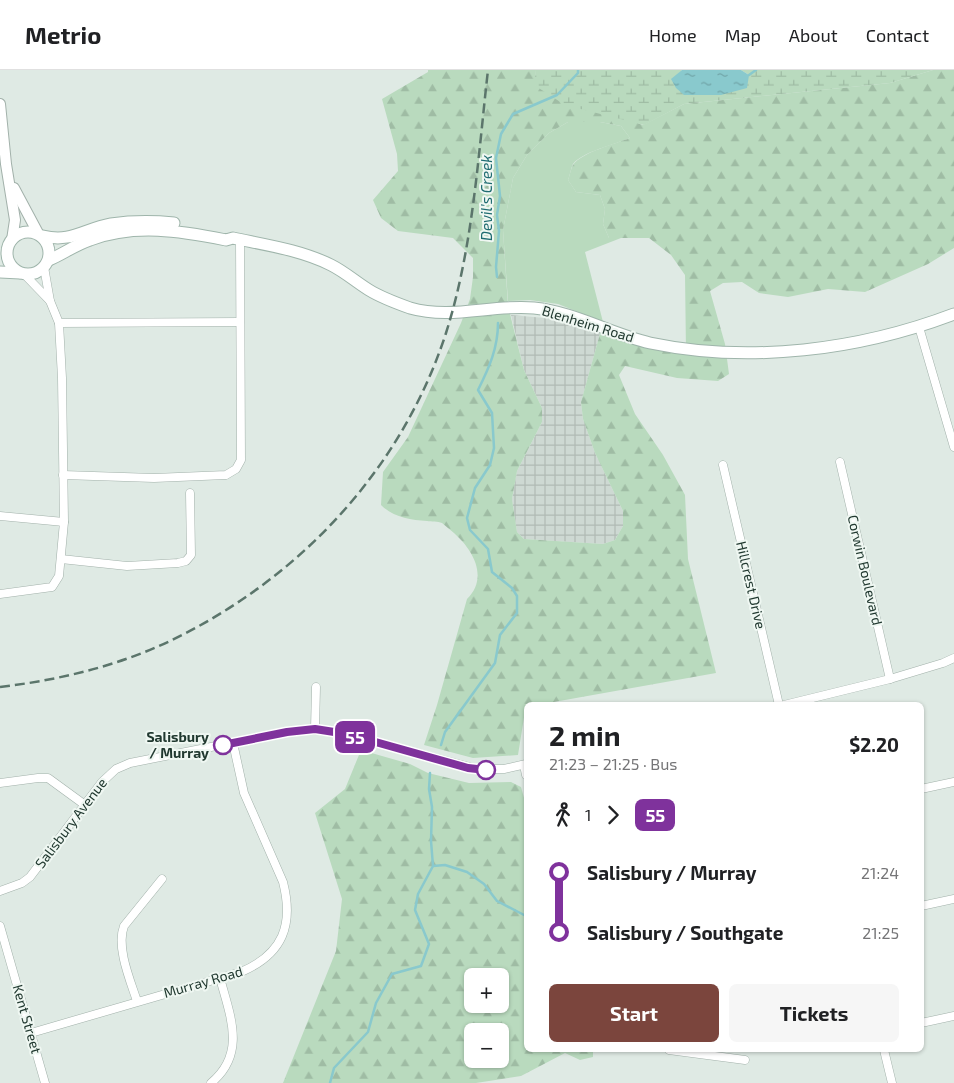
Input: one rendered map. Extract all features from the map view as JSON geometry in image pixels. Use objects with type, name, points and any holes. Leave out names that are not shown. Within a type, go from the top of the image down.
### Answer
[{"type":"main road","name":"Blenheim Road","points":[[41,234],[63,239],[110,224],[155,222],[205,227],[227,233],[237,239],[314,258],[332,266],[370,291],[394,303],[429,312],[456,313],[500,307],[536,308],[585,321],[649,342],[716,353],[786,351],[861,342],[919,327],[954,314]]},
{"type":"main road","name":"Blenheim Road","points":[[46,263],[88,240],[127,231],[175,231],[226,240],[237,239]]},
{"type":"main road","points":[[0,272],[22,273],[36,272],[46,263],[48,247],[41,234],[25,232],[6,246],[10,262],[22,273]]},
{"type":"street","points":[[0,104],[16,220],[6,246]]},
{"type":"street","points":[[9,180],[41,234]]},
{"type":"street","points":[[63,475],[154,478],[226,475],[236,469],[241,460],[237,239]]},
{"type":"street","points":[[0,594],[52,586],[59,576],[64,522],[62,378],[59,323],[50,301],[46,263]]},
{"type":"street","points":[[22,273],[50,301]]},
{"type":"street","points":[[59,323],[240,322]]},
{"type":"street","points":[[919,327],[954,447]]},
{"type":"street","name":"Corwin Boulevard","points":[[840,462],[890,679]]},
{"type":"street","name":"Hillcrest Drive","points":[[723,465],[778,702]]},
{"type":"street","points":[[61,558],[127,566],[186,561],[191,555],[190,493]]},
{"type":"street","points":[[0,516],[64,522]]},
{"type":"street","points":[[796,702],[890,679],[954,658]]},
{"type":"street","points":[[315,729],[316,687]]},
{"type":"street","name":"Salisbury Avenue","points":[[0,891],[22,883],[30,877],[109,774],[123,765],[287,732],[315,729],[347,734],[477,769],[504,769],[524,765]]},
{"type":"street","name":"Murray Road","points":[[31,1033],[220,978],[255,966],[274,950],[284,931],[288,909],[283,882],[244,793],[233,743]]},
{"type":"street","points":[[0,783],[48,778],[84,805]]},
{"type":"street","points":[[924,788],[954,782]]},
{"type":"street","points":[[137,1001],[121,944],[122,932],[124,926],[162,879]]},
{"type":"street","points":[[924,905],[954,899]]},
{"type":"street","name":"Kent Street","points":[[0,926],[45,1083]]},
{"type":"street","points":[[211,1083],[219,1075],[230,1058],[234,1042],[220,978]]},
{"type":"street","points":[[924,1022],[954,1016]]},
{"type":"street","points":[[684,1052],[745,1060]]},
{"type":"street","points":[[884,1052],[892,1083]]},
{"type":"shaded area","points":[[511,315],[556,319],[601,330],[581,402],[583,419],[595,453],[623,511],[623,526],[615,540],[603,544],[524,539],[517,532],[512,499],[517,471],[542,422],[542,408],[524,370]]},
{"type":"green space","points":[[428,70],[536,70],[535,85],[643,125],[684,104],[890,83],[933,70],[954,70],[954,248],[928,264],[865,292],[828,289],[788,297],[759,293],[742,282],[723,283],[710,291],[725,344],[729,374],[718,381],[677,378],[625,366],[619,375],[635,414],[663,455],[685,495],[688,559],[716,673],[554,702],[524,702],[524,718],[518,755],[473,758],[424,745],[467,599],[474,591],[478,573],[476,564],[467,547],[442,523],[402,517],[381,505],[383,472],[408,437],[461,323],[470,299],[473,258],[453,238],[398,231],[381,218],[373,200],[398,171],[397,154],[382,99],[428,72]],"holes":[[[568,122],[600,122],[621,126],[630,138],[599,149],[577,160],[573,165],[568,180],[576,192],[600,195],[605,209],[603,224],[609,238],[649,238],[671,255],[685,275],[686,352],[601,330],[581,402],[583,419],[595,453],[623,511],[623,526],[615,540],[603,544],[524,539],[517,532],[512,499],[517,471],[542,422],[542,408],[524,370],[508,306],[503,230],[513,178],[527,155],[549,133]]]},
{"type":"green space","points":[[536,70],[682,70],[672,80],[749,75],[741,70],[933,70],[890,83],[684,104],[644,125],[565,105],[534,85]]},
{"type":"green space","points":[[568,122],[600,122],[621,126],[630,138],[591,152],[577,160],[573,164],[568,180],[576,192],[600,195],[605,209],[603,224],[609,238],[621,238],[585,252],[603,322],[558,304],[530,300],[508,301],[503,230],[513,178],[527,155],[549,133]]},
{"type":"green space","points":[[361,750],[410,764],[428,773],[469,783],[511,782],[521,787],[524,798],[524,1052],[593,1052],[593,1057],[580,1060],[565,1053],[521,1076],[476,1083],[283,1083],[336,951],[342,899],[315,813],[345,789]]},
{"type":"water","points":[[682,70],[741,70],[749,75],[747,88],[721,95],[684,95],[676,88],[671,79]]},
{"type":"waterway","name":"Devil's Creek","points":[[497,277],[499,231],[497,215],[500,196],[496,158],[501,134],[513,114],[557,95],[578,73],[578,70]]},
{"type":"waterway","points":[[749,75],[756,70]]},
{"type":"waterway","name":"Devil's Creek","points":[[441,745],[445,732],[495,663],[500,635],[517,613],[517,596],[512,588],[492,572],[488,549],[470,530],[467,518],[475,488],[490,465],[494,448],[492,413],[478,390],[492,358],[498,332],[498,323]]},
{"type":"waterway","name":"Devil's Creek","points":[[330,1083],[334,1068],[368,1032],[376,1003],[392,974],[421,966],[429,944],[415,910],[418,894],[433,866],[431,841],[432,807],[429,789],[430,773]]},
{"type":"waterway","points":[[433,866],[445,865],[467,872],[484,884],[497,901],[524,915]]},
{"type":"railway","points":[[0,687],[88,671],[131,657],[172,640],[219,615],[263,585],[303,551],[341,514],[374,474],[403,430],[427,383],[446,333],[463,268],[469,235],[488,70]]},
{"type":"bus line","name":"55","points":[[223,745],[287,732],[315,729],[347,734],[468,768],[486,770]]},
{"type":"place","name":"Salisbury / Murray","points":[[223,745]]}]
